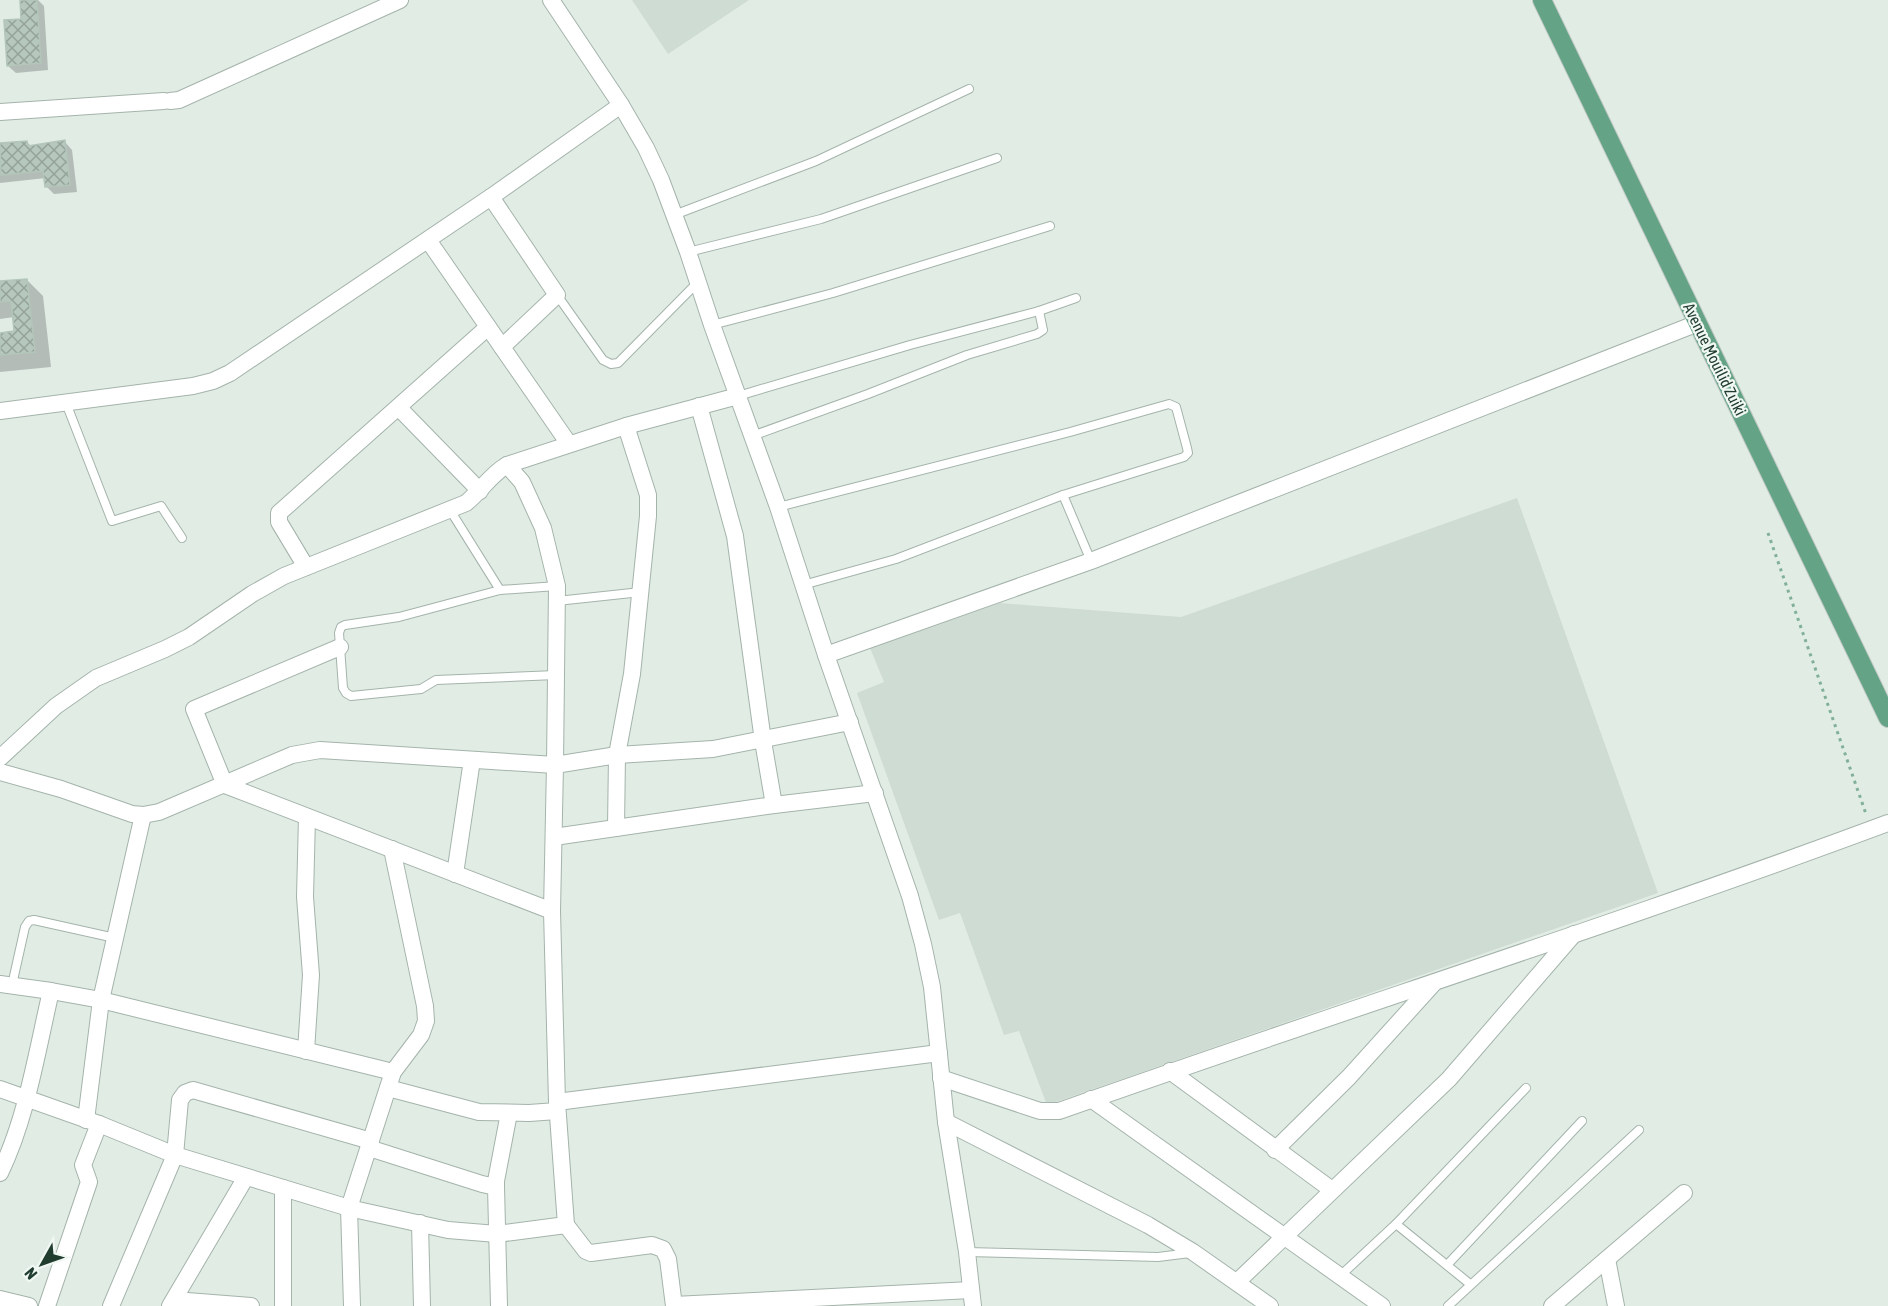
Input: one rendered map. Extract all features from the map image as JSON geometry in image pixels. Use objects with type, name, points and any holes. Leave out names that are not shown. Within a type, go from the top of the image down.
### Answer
[{"type":"main road","name":"Avenue Mouilid Zuiki","points":[[1542,0],[1888,718]]},
{"type":"street","points":[[0,112],[179,99],[400,0]]},
{"type":"street","points":[[507,465],[522,482],[543,528],[557,593],[552,911],[557,1107],[566,1225],[586,1251],[591,1253],[652,1245],[663,1249],[668,1259],[674,1306],[972,1298],[946,1122],[932,987],[910,896],[826,655],[778,507],[674,215],[646,148],[621,105],[551,0]]},
{"type":"street","points":[[2,412],[193,386],[213,381],[230,373],[491,197],[621,105]]},
{"type":"street","points":[[491,197],[557,295],[502,347]]},
{"type":"street","points":[[428,240],[569,444]]},
{"type":"street","points":[[826,655],[1091,561],[1698,323]]},
{"type":"street","points":[[306,567],[279,522],[279,513],[488,327]]},
{"type":"street","points":[[0,758],[56,706],[96,678],[189,637],[252,594],[284,576],[465,503],[480,491],[498,470],[507,465],[626,426],[738,396]]},
{"type":"street","points":[[699,406],[735,536],[774,805]]},
{"type":"street","points":[[399,408],[480,491]]},
{"type":"street","points":[[616,828],[617,755],[632,674],[648,516],[648,495],[626,426]]},
{"type":"street","points":[[340,647],[194,709],[225,785],[552,911]]},
{"type":"street","points":[[0,772],[61,789],[132,814],[143,815],[159,812],[292,755],[320,750],[555,765],[617,755],[713,749],[763,741],[850,722]]},
{"type":"street","points":[[455,874],[472,760]]},
{"type":"street","points":[[554,837],[774,805],[875,793]]},
{"type":"street","points":[[47,1306],[89,1182],[82,1165],[93,1122],[101,1000],[143,815]]},
{"type":"street","points":[[306,1051],[311,975],[305,897],[307,817]]},
{"type":"street","points":[[941,1078],[1040,1111],[1059,1110],[1888,823]]},
{"type":"street","points":[[352,1306],[349,1208],[390,1080],[421,1035],[426,1020],[392,849]]},
{"type":"street","points":[[1237,1282],[1449,1079],[1575,933]]},
{"type":"street","points":[[1275,1150],[1348,1077],[1436,981]]},
{"type":"street","points":[[6,985],[101,1000],[306,1051],[479,1112],[509,1113],[557,1107],[939,1053]]},
{"type":"street","points":[[0,1173],[26,1098],[51,991]]},
{"type":"street","points":[[1170,1071],[1332,1190]]},
{"type":"street","points":[[0,1089],[93,1122],[175,1155],[349,1208],[448,1230],[496,1234],[566,1225]]},
{"type":"street","points":[[111,1306],[175,1155],[180,1100],[185,1093],[193,1090],[370,1144],[496,1187]]},
{"type":"street","points":[[1091,1099],[1382,1306]]},
{"type":"street","points":[[499,1306],[496,1180],[509,1113]]},
{"type":"street","points":[[946,1122],[1148,1225],[1193,1252],[1270,1306]]},
{"type":"street","points":[[246,1177],[172,1303],[250,1306]]},
{"type":"street","points":[[283,1188],[284,1306]]},
{"type":"street","points":[[1552,1306],[1684,1193]]},
{"type":"street","points":[[420,1224],[422,1306]]},
{"type":"street","points":[[1607,1259],[1616,1306]]},
{"type":"street","points":[[0,1299],[29,1306]]},
{"type":"lane","points":[[674,215],[816,161],[969,89]]},
{"type":"lane","points":[[688,252],[820,219],[997,158]]},
{"type":"lane","points":[[712,325],[833,293],[1050,226]]},
{"type":"lane","points":[[557,295],[603,360],[611,364],[618,363],[698,281]]},
{"type":"lane","points":[[738,396],[910,345],[1040,311],[1076,298]]},
{"type":"lane","points":[[752,436],[967,355],[1037,334],[1043,330],[1040,311]]},
{"type":"lane","points":[[66,403],[112,521],[161,506],[182,538]]},
{"type":"lane","points":[[778,507],[1059,435],[1169,404],[1176,407],[1188,453],[1184,457],[1063,495],[896,559],[803,585]]},
{"type":"lane","points":[[1063,495],[1091,561]]},
{"type":"lane","points":[[450,510],[500,590]]},
{"type":"lane","points":[[556,675],[436,680],[421,689],[351,696],[343,687],[339,633],[341,627],[345,625],[399,617],[500,590],[557,593],[640,592]]},
{"type":"lane","points":[[6,985],[29,921],[34,920],[115,938]]},
{"type":"lane","points":[[1340,1276],[1396,1224],[1526,1088]]},
{"type":"lane","points":[[1447,1265],[1582,1121]]},
{"type":"lane","points":[[1448,1306],[1639,1130]]},
{"type":"lane","points":[[1396,1224],[1470,1284]]},
{"type":"lane","points":[[967,1252],[1158,1257],[1193,1252]]},
{"type":"path","points":[[1768,533],[1871,830]]},
{"type":"shaded area","points":[[632,0],[749,0],[668,54]]},
{"type":"shaded area","points":[[1517,498],[1658,893],[1047,1105],[1019,1031],[1004,1035],[960,913],[939,920],[857,693],[884,682],[870,648],[1000,603],[1181,617]]},
{"type":"building","points":[[20,0],[37,0],[41,63],[7,66],[4,20],[21,19]]},
{"type":"building","points":[[65,140],[70,185],[45,187],[43,171],[1,175],[0,143],[27,141],[28,146]]},
{"type":"building","points":[[27,279],[35,352],[0,355],[0,333],[14,331],[11,301],[0,302],[0,281]]}]
